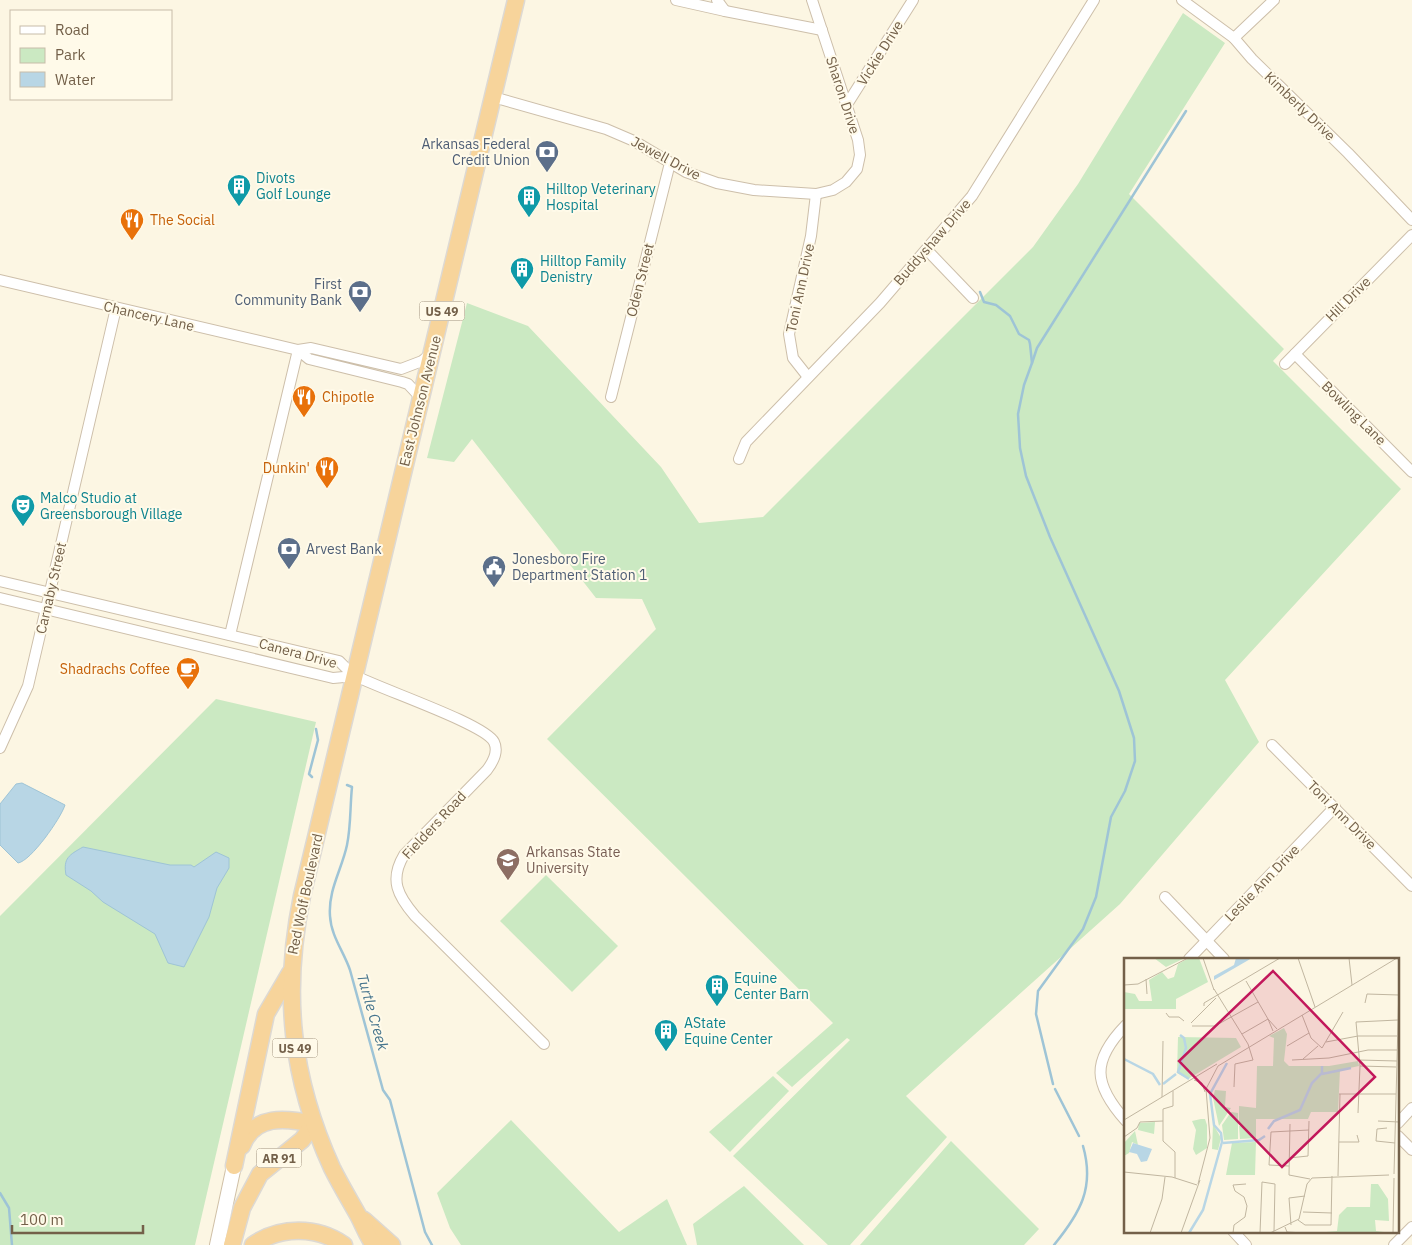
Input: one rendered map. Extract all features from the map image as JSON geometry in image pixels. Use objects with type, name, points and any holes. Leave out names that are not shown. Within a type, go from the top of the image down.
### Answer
[{"type":"highway","name":"East Johnson Avenue","points":[[325,802],[516,0]]},
{"type":"highway","name":"Red Wolf Boulevard","points":[[325,802],[296,927],[291,971],[290,1007],[295,1049],[314,1124],[332,1168],[374,1245]]},
{"type":"highway","name":"AR 91","points":[[234,1166],[266,1014],[291,971]]},
{"type":"highway","points":[[234,1166],[244,1138],[259,1124],[274,1119],[314,1124]]},
{"type":"highway","name":"AR 91","points":[[232,1245],[242,1208],[260,1174],[302,1140],[314,1124]]},
{"type":"highway","name":"Red Wolf Boulevard","points":[[358,1214],[392,1245]]},
{"type":"highway","points":[[253,1245],[273,1234],[304,1231],[320,1234],[344,1245]]},
{"type":"main road","name":"AR 91","points":[[217,1245],[234,1166]]},
{"type":"street","points":[[676,0],[822,30]]},
{"type":"street","points":[[717,0],[725,10]]},
{"type":"street","name":"Sharon Drive","points":[[812,0],[858,140],[860,154],[857,170],[841,185]]},
{"type":"street","name":"Vickie Drive","points":[[846,106],[913,0]]},
{"type":"street","name":"Buddyshaw Drive","points":[[739,459],[746,442],[880,303],[927,250],[981,184],[1094,0]]},
{"type":"street","points":[[1234,38],[1274,0]]},
{"type":"street","name":"Kimberly Drive","points":[[1186,1],[1234,38],[1252,59],[1348,153],[1412,220]]},
{"type":"street","name":"Jewell Drive","points":[[493,97],[626,137],[686,172],[717,183],[754,190],[816,194],[841,185]]},
{"type":"street","name":"Oden Street","points":[[611,397],[670,163]]},
{"type":"street","name":"Toni Ann Drive","points":[[808,378],[792,358],[789,334],[811,236],[816,194]]},
{"type":"street","name":"Hill Drive","points":[[1285,364],[1412,235]]},
{"type":"street","points":[[927,250],[973,298]]},
{"type":"street","name":"Chancery Lane","points":[[0,280],[298,350],[311,348],[401,369],[412,366],[431,354]]},
{"type":"street","name":"Carnaby Street","points":[[0,748],[28,686],[116,308]]},
{"type":"street","points":[[230,635],[298,350]]},
{"type":"street","name":"Chancery Lane","points":[[298,350],[309,359],[408,384],[421,398]]},
{"type":"street","name":"Bowling Lane","points":[[1295,354],[1412,472]]},
{"type":"street","name":"Canera Drive","points":[[0,581],[339,661],[355,676]]},
{"type":"street","name":"Canera Drive","points":[[0,598],[333,678],[355,676]]},
{"type":"street","name":"Fielders Road","points":[[355,676],[455,719],[485,733],[493,740],[496,749],[493,761],[404,855],[398,866],[395,879],[405,904],[415,916],[544,1044]]},
{"type":"street","name":"Toni Ann Drive","points":[[1272,745],[1412,886]]},
{"type":"street","name":"Leslie Ann Drive","points":[[1190,958],[1335,807]]},
{"type":"street","points":[[1165,897],[1223,958]]},
{"type":"street","points":[[1124,1027],[1111,1042],[1101,1063],[1102,1084],[1106,1095],[1124,1118]]},
{"type":"street","points":[[1400,1121],[1412,1108]]},
{"type":"street","points":[[1400,1138],[1412,1150]]},
{"type":"street","points":[[1394,1245],[1412,1227]]},
{"type":"street","points":[[1234,1232],[1246,1245]]},
{"type":"green space","points":[[1183,13],[1225,43],[1129,194],[1284,349],[1273,361],[1401,489],[1225,680],[1259,742],[1120,904],[906,1096],[947,1137],[850,1245],[828,1245],[733,1156],[850,1040],[847,1038],[792,1087],[776,1073],[833,1023],[547,739],[656,629],[642,599],[596,598],[472,439],[454,462],[427,458],[467,303],[528,326],[661,467],[699,523],[763,517],[1033,247],[1078,184]]},
{"type":"green space","points":[[216,699],[316,722],[195,1245],[0,1245],[0,916]]},
{"type":"green space","points":[[546,875],[618,946],[572,992],[500,921]]},
{"type":"green space","points":[[773,1076],[789,1091],[730,1152],[709,1132]]},
{"type":"green space","points":[[511,1120],[619,1232],[667,1199],[687,1245],[461,1245],[450,1228],[437,1193]]},
{"type":"green space","points":[[951,1141],[1039,1229],[1024,1245],[860,1245]]},
{"type":"green space","points":[[744,1186],[804,1245],[697,1245],[693,1224]]},
{"type":"water","points":[[22,783],[65,805],[52,829],[38,847],[18,863],[0,845],[0,804],[16,784]]},
{"type":"water","points":[[83,847],[170,865],[191,865],[194,867],[216,852],[229,858],[229,868],[217,888],[209,917],[184,967],[168,963],[155,934],[103,902],[91,891],[66,875],[66,861],[74,852]]},
{"type":"waterway","points":[[1032,363],[1037,348],[1186,111]]},
{"type":"waterway","points":[[980,292],[984,302],[996,305],[1010,316],[1019,334],[1029,340],[1032,363],[1024,385],[1018,414],[1020,448],[1026,476],[1050,537],[1119,691],[1134,738],[1135,761],[1125,791],[1111,817],[1096,897],[1083,929],[1038,991],[1036,1014],[1053,1084]]},
{"type":"waterway","name":"Turtle Creek","points":[[312,777],[309,774],[318,740],[316,729]]},
{"type":"waterway","name":"Turtle Creek","points":[[347,785],[352,787],[349,831],[345,854],[331,897],[331,923],[335,937],[350,970],[383,1090],[390,1100],[425,1232],[432,1245]]},
{"type":"waterway","points":[[1055,1089],[1079,1136]]},
{"type":"waterway","points":[[1054,1245],[1078,1211],[1083,1199],[1087,1175],[1083,1146]]},
{"type":"waterway","points":[[0,1193],[9,1208],[12,1245]]},
{"type":"place","name":"Arkansas Federal Credit Union","points":[[547,173]]},
{"type":"place","name":"Divots Golf Lounge","points":[[239,207]]},
{"type":"place","name":"Hilltop Veterinary Hospital","points":[[529,218]]},
{"type":"place","name":"The Social","points":[[132,241]]},
{"type":"place","name":"Hilltop Family Denistry","points":[[522,290]]},
{"type":"place","name":"First Community Bank","points":[[360,313]]},
{"type":"place","name":"Chipotle","points":[[304,418]]},
{"type":"place","name":"Dunkin'","points":[[327,489]]},
{"type":"place","name":"Malco Studio at Greensborough Village","points":[[23,527]]},
{"type":"place","name":"Arvest Bank","points":[[289,570]]},
{"type":"place","name":"Jonesboro Fire Department Station 1","points":[[494,588]]},
{"type":"place","name":"Shadrachs Coffee","points":[[188,690]]},
{"type":"place","name":"Arkansas State University","points":[[508,881]]},
{"type":"place","name":"Equine Center Barn","points":[[717,1007]]},
{"type":"place","name":"AState Equine Center","points":[[666,1052]]}]
